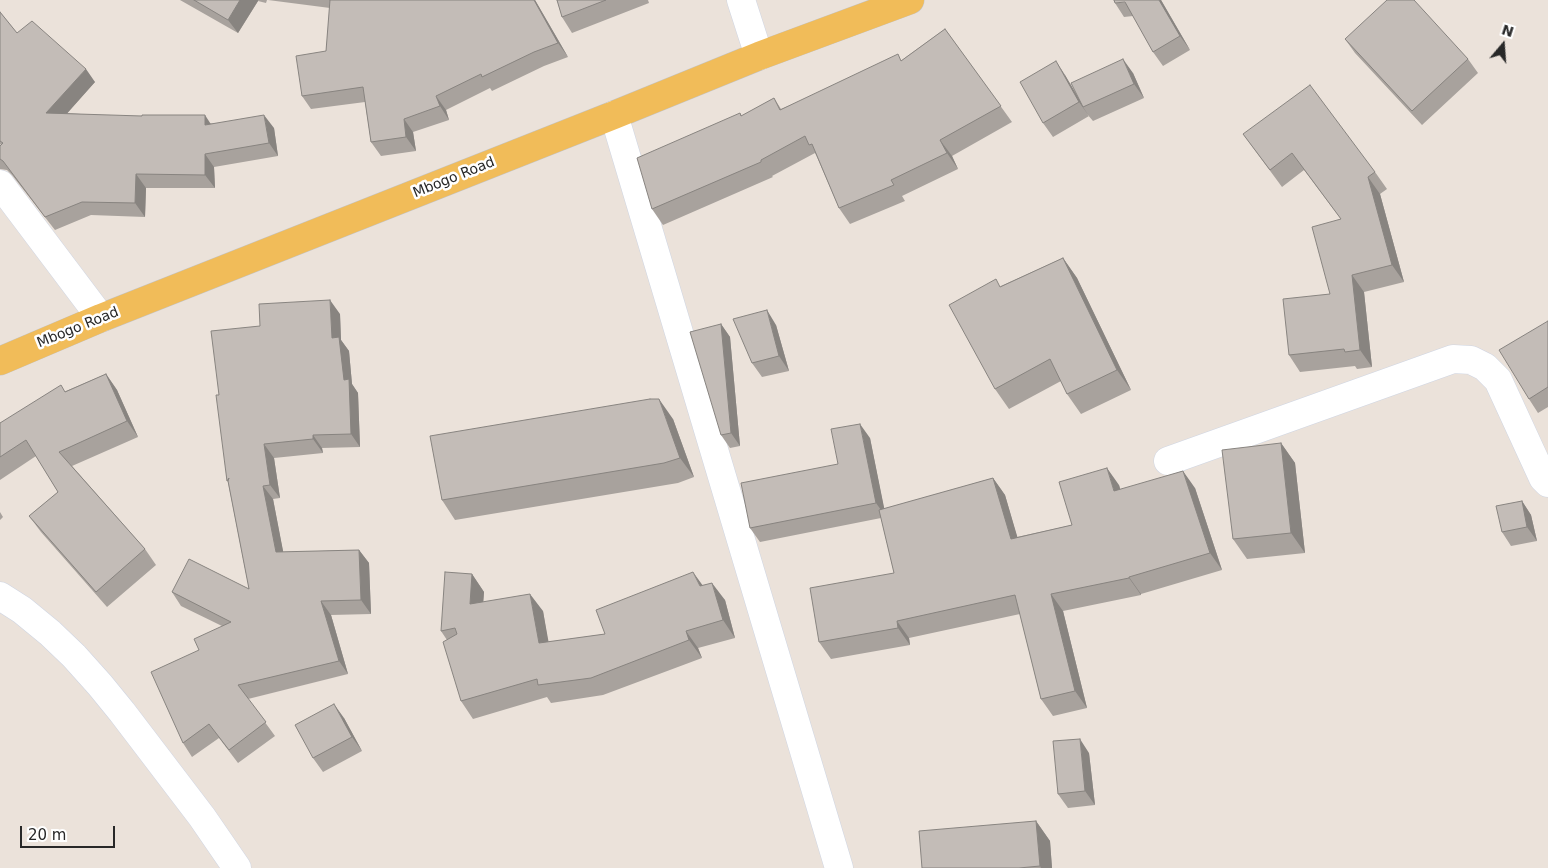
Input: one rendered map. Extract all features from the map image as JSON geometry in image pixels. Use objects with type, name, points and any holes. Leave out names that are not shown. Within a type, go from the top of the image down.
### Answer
[{"type":"main road","name":"Mbogo Road","points":[[0,361],[101,318],[759,56],[910,0]]},
{"type":"street","points":[[742,0],[759,56]]},
{"type":"street","points":[[614,115],[839,868]]},
{"type":"street","points":[[0,184],[101,318]]},
{"type":"street","points":[[1168,461],[1453,359],[1471,360],[1485,367],[1498,380],[1543,478],[1548,483]]},
{"type":"street","points":[[0,596],[22,610],[50,633],[100,685],[202,817],[237,868]]},
{"type":"building","points":[[194,0],[240,0],[228,20]]},
{"type":"building","points":[[330,0],[534,0],[558,43],[534,52],[482,77],[481,74],[436,96],[440,106],[404,119],[406,137],[371,142],[363,87],[302,96],[296,56],[326,51]]},
{"type":"building","points":[[557,0],[606,0],[562,17]]},
{"type":"building","points":[[1114,0],[1159,0],[1180,36],[1153,52],[1125,2],[1115,3]]},
{"type":"building","points":[[1387,0],[1414,0],[1468,59],[1412,111],[1345,39]]},
{"type":"building","points":[[0,12],[17,33],[32,21],[86,69],[46,113],[142,116],[205,115],[205,125],[264,115],[269,143],[205,154],[205,175],[136,174],[135,203],[82,202],[45,217],[0,159],[0,146],[3,143],[0,141]]},
{"type":"building","points":[[945,29],[1001,106],[940,140],[947,153],[891,180],[894,185],[839,208],[812,144],[809,145],[805,136],[761,160],[761,162],[652,209],[637,158],[740,113],[741,116],[774,98],[780,110],[898,54],[901,61]]},
{"type":"building","points":[[1123,59],[1134,84],[1083,107],[1071,83]]},
{"type":"building","points":[[1056,61],[1079,102],[1043,123],[1020,82]]},
{"type":"building","points":[[1310,85],[1375,172],[1368,177],[1392,265],[1352,275],[1360,350],[1345,352],[1344,349],[1289,355],[1283,299],[1330,294],[1312,227],[1341,219],[1292,153],[1270,170],[1243,134]]},
{"type":"building","points":[[1063,258],[1117,370],[1067,394],[1050,359],[995,389],[949,305],[996,279],[1000,287]]},
{"type":"building","points":[[330,300],[332,338],[339,337],[344,380],[349,379],[351,434],[313,435],[313,439],[264,444],[270,485],[263,486],[276,552],[359,550],[361,600],[321,601],[339,661],[238,685],[266,722],[229,750],[209,724],[183,743],[151,672],[199,650],[194,639],[231,622],[172,592],[189,559],[249,589],[228,481],[229,478],[227,481],[216,395],[219,395],[211,331],[260,326],[259,304]]},
{"type":"building","points":[[767,310],[779,356],[752,363],[733,319]]},
{"type":"building","points":[[1548,321],[1548,387],[1529,399],[1499,350]]},
{"type":"building","points":[[721,324],[731,433],[721,435],[690,332]]},
{"type":"building","points":[[106,374],[127,421],[59,452],[145,549],[96,592],[29,516],[58,492],[26,440],[0,457],[0,423],[61,385],[65,392]]},
{"type":"building","points":[[659,399],[680,458],[664,463],[442,500],[430,436]]},
{"type":"building","points":[[860,424],[876,503],[750,528],[741,483],[838,464],[831,429]]},
{"type":"building","points":[[1281,443],[1291,533],[1233,539],[1222,450]]},
{"type":"building","points":[[1107,468],[1114,491],[1183,471],[1210,553],[1129,578],[1051,594],[1075,691],[1041,699],[1015,595],[897,621],[898,628],[819,642],[810,588],[894,573],[879,510],[993,478],[1011,539],[1072,525],[1059,482]]},
{"type":"building","points":[[1522,501],[1527,527],[1502,532],[1496,506]]},
{"type":"building","points":[[445,572],[472,574],[470,604],[530,594],[539,643],[605,634],[596,610],[693,572],[700,586],[712,583],[723,620],[686,631],[689,640],[591,678],[538,685],[537,679],[461,701],[443,642],[457,634],[455,628],[441,631]]},
{"type":"building","points":[[334,704],[352,737],[313,758],[295,725]]},
{"type":"building","points":[[1080,739],[1085,791],[1058,794],[1053,741]]},
{"type":"building","points":[[1036,821],[1040,866],[1019,868],[922,868],[919,831]]}]
